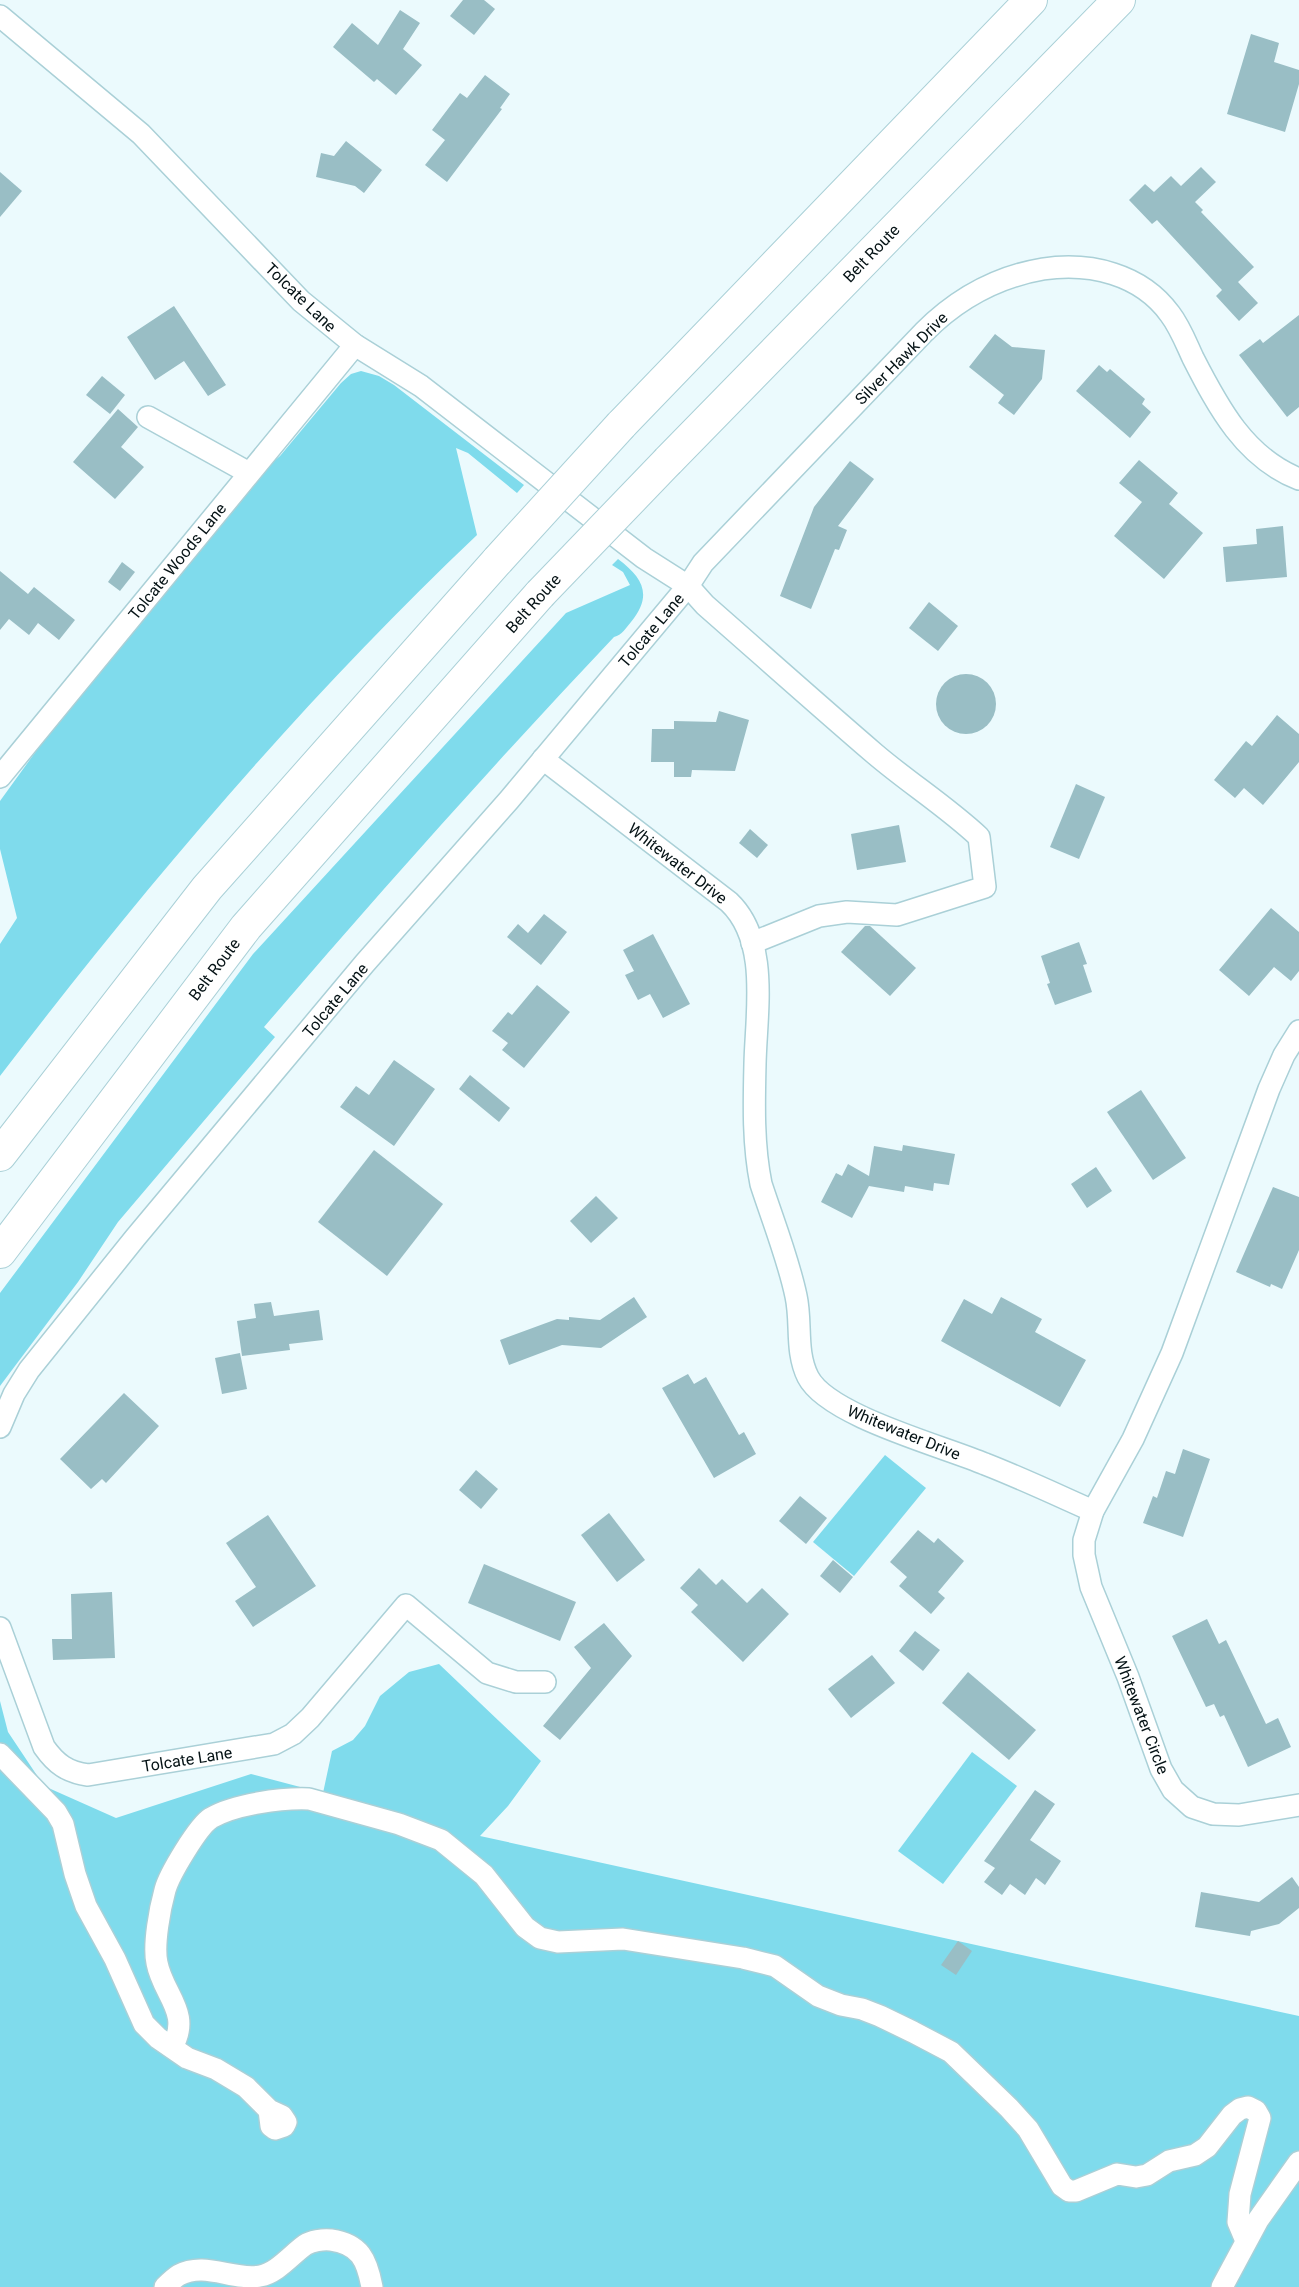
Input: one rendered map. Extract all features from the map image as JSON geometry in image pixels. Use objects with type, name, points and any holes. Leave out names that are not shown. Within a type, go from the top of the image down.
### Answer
[{"type":"highway","points":[[0,1155],[207,888],[498,560],[621,425],[1031,0]]},
{"type":"highway","name":"Belt Route","points":[[0,1252],[246,927],[540,594],[1119,0]]},
{"type":"street","name":"Tolcate Lane","points":[[0,16],[141,134],[301,301],[355,345],[421,386],[644,558],[688,586],[705,605],[875,754],[917,789],[954,813],[980,837],[984,887],[897,915],[847,912],[819,916],[752,943]]},
{"type":"street","name":"Silver Hawk Drive","points":[[688,586],[703,563],[938,318],[971,294],[1000,281],[1032,271],[1076,267],[1098,269],[1117,275],[1147,291],[1169,312],[1178,326],[1220,409],[1238,435],[1262,458],[1299,479]]},
{"type":"street","name":"Tolcate Woods Lane","points":[[0,777],[355,345]]},
{"type":"street","points":[[148,417],[249,473]]},
{"type":"street","name":"Tolcate Lane","points":[[0,1427],[14,1394],[29,1370],[135,1238],[365,963],[543,759],[688,586]]},
{"type":"street","name":"Whitewater Drive","points":[[543,759],[729,902],[742,918],[752,943],[757,974],[755,1078],[757,1165],[760,1184],[797,1299],[797,1330],[805,1370],[812,1384],[833,1402],[860,1417],[985,1464],[1093,1511]]},
{"type":"street","points":[[1093,1511],[1153,1398],[1269,1089],[1284,1055],[1299,1031]]},
{"type":"street","name":"Whitewater Circle","points":[[1093,1511],[1084,1540],[1087,1571],[1167,1781],[1192,1807],[1213,1814],[1239,1815],[1299,1805]]},
{"type":"street","name":"Tolcate Lane","points":[[0,1628],[44,1747],[65,1770],[88,1775],[274,1744],[285,1740],[310,1718],[406,1605],[487,1673],[516,1682],[545,1682]]},
{"type":"street","points":[[0,1754],[56,1812],[63,1824],[75,1874],[86,1906],[115,1959],[144,2024],[158,2038],[187,2058],[199,2061],[246,2087],[269,2110]]},
{"type":"street","points":[[171,2047],[178,2037],[179,2017],[161,1977],[156,1956],[162,1906],[168,1881],[196,1834],[212,1817],[238,1807],[295,1798],[309,1799],[399,1824],[441,1840],[484,1875],[525,1927],[540,1938],[558,1942],[623,1939],[743,1958],[776,1966],[818,1996],[880,2016],[913,2032],[951,2052],[1009,2108],[1028,2129],[1062,2186],[1069,2191],[1076,2191],[1107,2176],[1147,2175],[1169,2161],[1195,2155],[1207,2147],[1232,2115],[1248,2107],[1256,2111],[1260,2118],[1240,2194],[1238,2222],[1246,2241]]},
{"type":"street","points":[[1222,2287],[1246,2241],[1299,2162]]},
{"type":"street","points":[[165,2287],[179,2275],[193,2271],[211,2270],[251,2277],[263,2276],[278,2267],[307,2243],[326,2240],[346,2242],[359,2253],[366,2263],[372,2287]]},
{"type":"shaded area","points":[[361,371],[379,376],[394,385],[524,485],[517,493],[468,453],[456,448],[477,535],[349,663],[228,796],[112,934],[0,1076],[0,944],[17,918],[0,849],[0,801],[55,725],[261,472],[280,456],[341,383],[351,374]]},
{"type":"shaded area","points":[[618,559],[634,573],[642,588],[642,603],[631,622],[622,633],[614,637],[481,781],[264,1027],[275,1037],[118,1222],[78,1282],[0,1386],[0,1293],[253,954],[566,613],[630,585],[623,572],[612,565]]},
{"type":"shaded area","points":[[885,1455],[926,1488],[854,1576],[813,1542]]},
{"type":"shaded area","points":[[439,1664],[541,1761],[508,1806],[480,1836],[1299,2016],[1299,2287],[0,2287],[0,1701],[8,1732],[44,1786],[116,1818],[251,1774],[323,1793],[332,1751],[353,1740],[365,1726],[380,1696],[409,1672]]},
{"type":"shaded area","points":[[972,1752],[1017,1786],[943,1884],[898,1851]]},
{"type":"building","points":[[463,0],[484,0],[495,9],[474,35],[450,16]]},
{"type":"building","points":[[400,10],[420,23],[403,49],[422,65],[396,95],[377,79],[374,82],[333,47],[352,23],[378,45]]},
{"type":"building","points":[[1251,34],[1279,43],[1274,62],[1299,70],[1299,84],[1285,132],[1227,114]]},
{"type":"building","points":[[485,75],[510,94],[500,108],[502,109],[447,182],[425,165],[445,140],[432,130],[460,93],[467,98]]},
{"type":"building","points":[[346,141],[382,170],[364,193],[355,186],[316,177],[321,153],[334,156]]},
{"type":"building","points":[[1201,167],[1216,182],[1195,202],[1203,210],[1201,212],[1254,267],[1238,282],[1258,303],[1239,321],[1216,296],[1222,290],[1157,220],[1152,224],[1129,200],[1145,184],[1154,192],[1171,176],[1181,186]]},
{"type":"building","points":[[0,172],[22,191],[0,217]]},
{"type":"building","points":[[174,306],[226,385],[208,396],[184,361],[155,380],[127,337]]},
{"type":"building","points":[[1299,315],[1299,407],[1287,417],[1239,355],[1260,339],[1263,343]]},
{"type":"building","points":[[995,334],[1012,347],[1045,350],[1042,379],[1014,415],[998,403],[1004,395],[969,367]]},
{"type":"building","points":[[1099,365],[1107,372],[1110,369],[1145,399],[1142,404],[1151,412],[1130,438],[1076,391]]},
{"type":"building","points":[[102,376],[125,395],[110,414],[86,395]]},
{"type":"building","points":[[118,409],[138,427],[121,447],[144,467],[115,499],[73,462]]},
{"type":"building","points":[[1139,460],[1178,493],[1169,504],[1203,533],[1164,579],[1114,536],[1142,502],[1119,483]]},
{"type":"building","points":[[850,461],[874,479],[838,526],[847,530],[839,550],[835,549],[811,609],[780,596],[814,507]]},
{"type":"building","points":[[1283,526],[1287,577],[1226,582],[1223,547],[1257,544],[1256,529]]},
{"type":"building","points":[[122,562],[135,572],[120,591],[108,582]]},
{"type":"building","points":[[0,571],[28,594],[34,587],[75,620],[59,640],[38,623],[29,635],[9,619],[0,630]]},
{"type":"building","points":[[929,602],[958,626],[938,651],[909,628]]},
{"type":"building","points":[[966,674],[987,683],[996,704],[987,725],[966,734],[945,725],[936,704],[945,683]]},
{"type":"building","points":[[719,711],[749,720],[735,771],[692,770],[691,777],[674,777],[674,762],[651,762],[652,729],[674,729],[674,721],[716,722]]},
{"type":"building","points":[[1277,715],[1299,734],[1299,762],[1263,805],[1244,788],[1235,798],[1214,780],[1246,741],[1252,746]]},
{"type":"building","points":[[1076,784],[1105,797],[1079,859],[1050,847]]},
{"type":"building","points":[[899,825],[906,862],[857,870],[851,834]]},
{"type":"building","points":[[750,829],[768,845],[757,858],[739,843]]},
{"type":"building","points":[[1271,908],[1299,932],[1299,971],[1291,981],[1274,967],[1249,996],[1219,970]]},
{"type":"building","points":[[544,914],[567,932],[541,965],[507,937],[518,924],[528,933]]},
{"type":"building","points":[[865,926],[870,926],[916,968],[890,996],[841,952]]},
{"type":"building","points":[[653,934],[690,1004],[663,1018],[650,994],[638,1000],[625,975],[634,971],[623,950]]},
{"type":"building","points":[[1079,942],[1087,964],[1083,965],[1092,992],[1055,1005],[1047,984],[1050,983],[1041,956]]},
{"type":"building","points":[[537,985],[570,1012],[524,1068],[502,1050],[508,1043],[492,1031],[508,1012],[512,1015]]},
{"type":"building","points":[[394,1060],[435,1089],[394,1146],[340,1107],[356,1086],[369,1095]]},
{"type":"building","points":[[470,1075],[510,1108],[499,1122],[459,1089]]},
{"type":"building","points":[[1141,1090],[1186,1158],[1153,1180],[1107,1112]]},
{"type":"building","points":[[903,1145],[955,1154],[949,1185],[934,1183],[933,1191],[905,1186],[904,1192],[869,1186],[852,1218],[821,1202],[836,1173],[842,1176],[848,1164],[869,1176],[874,1146],[902,1151]]},
{"type":"building","points":[[374,1150],[443,1204],[387,1276],[318,1222]]},
{"type":"building","points":[[1096,1167],[1112,1191],[1087,1208],[1071,1184]]},
{"type":"building","points":[[1273,1187],[1299,1197],[1299,1250],[1282,1289],[1271,1284],[1270,1287],[1236,1272]]},
{"type":"building","points":[[596,1196],[618,1218],[591,1243],[570,1221]]},
{"type":"building","points":[[634,1297],[647,1317],[601,1348],[562,1345],[509,1365],[500,1340],[557,1319],[569,1320],[569,1317],[600,1320]]},
{"type":"building","points":[[1001,1297],[1042,1319],[1035,1332],[1086,1360],[1060,1407],[941,1341],[964,1299],[992,1314]]},
{"type":"building","points":[[271,1302],[274,1316],[319,1310],[323,1340],[289,1344],[290,1350],[242,1356],[237,1321],[256,1318],[254,1304]]},
{"type":"building","points":[[240,1353],[247,1389],[222,1394],[215,1358]]},
{"type":"building","points":[[688,1374],[694,1384],[706,1377],[739,1435],[744,1432],[756,1454],[714,1478],[662,1388]]},
{"type":"building","points":[[124,1393],[159,1426],[106,1483],[102,1479],[91,1489],[60,1459]]},
{"type":"building","points":[[1183,1449],[1210,1459],[1183,1537],[1143,1523],[1153,1496],[1157,1498],[1166,1471],[1175,1474]]},
{"type":"building","points":[[476,1470],[498,1489],[481,1509],[459,1490]]},
{"type":"building","points":[[800,1496],[827,1518],[806,1544],[779,1521]]},
{"type":"building","points":[[609,1513],[645,1560],[617,1582],[581,1535]]},
{"type":"building","points":[[268,1515],[316,1586],[253,1627],[235,1601],[256,1587],[226,1543]]},
{"type":"building","points":[[918,1530],[934,1543],[938,1538],[964,1561],[938,1592],[945,1598],[931,1614],[899,1586],[907,1577],[890,1562]]},
{"type":"building","points":[[833,1560],[853,1577],[840,1593],[820,1576]]},
{"type":"building","points":[[484,1564],[576,1602],[560,1641],[468,1603]]},
{"type":"building","points":[[699,1568],[716,1585],[722,1579],[747,1603],[762,1588],[789,1614],[743,1662],[691,1612],[698,1605],[680,1588]]},
{"type":"building","points":[[112,1592],[115,1658],[53,1660],[52,1639],[72,1639],[71,1594]]},
{"type":"building","points":[[1207,1619],[1219,1644],[1226,1640],[1266,1724],[1278,1718],[1291,1747],[1248,1767],[1224,1715],[1220,1717],[1214,1704],[1206,1707],[1172,1636]]},
{"type":"building","points":[[604,1623],[632,1656],[560,1740],[543,1726],[591,1668],[574,1647]]},
{"type":"building","points":[[915,1631],[940,1650],[923,1671],[899,1651]]},
{"type":"building","points":[[872,1655],[895,1683],[851,1718],[828,1689]]},
{"type":"building","points":[[968,1672],[1036,1730],[1009,1760],[942,1703]]},
{"type":"building","points":[[1035,1790],[1055,1804],[1030,1840],[1061,1861],[1045,1885],[1036,1878],[1025,1895],[1010,1884],[1002,1895],[984,1882],[995,1868],[984,1861]]},
{"type":"building","points":[[1292,1877],[1299,1887],[1299,1908],[1279,1924],[1251,1931],[1250,1936],[1195,1927],[1201,1892],[1259,1902]]},
{"type":"building","points":[[958,1941],[972,1951],[956,1975],[941,1965]]}]
